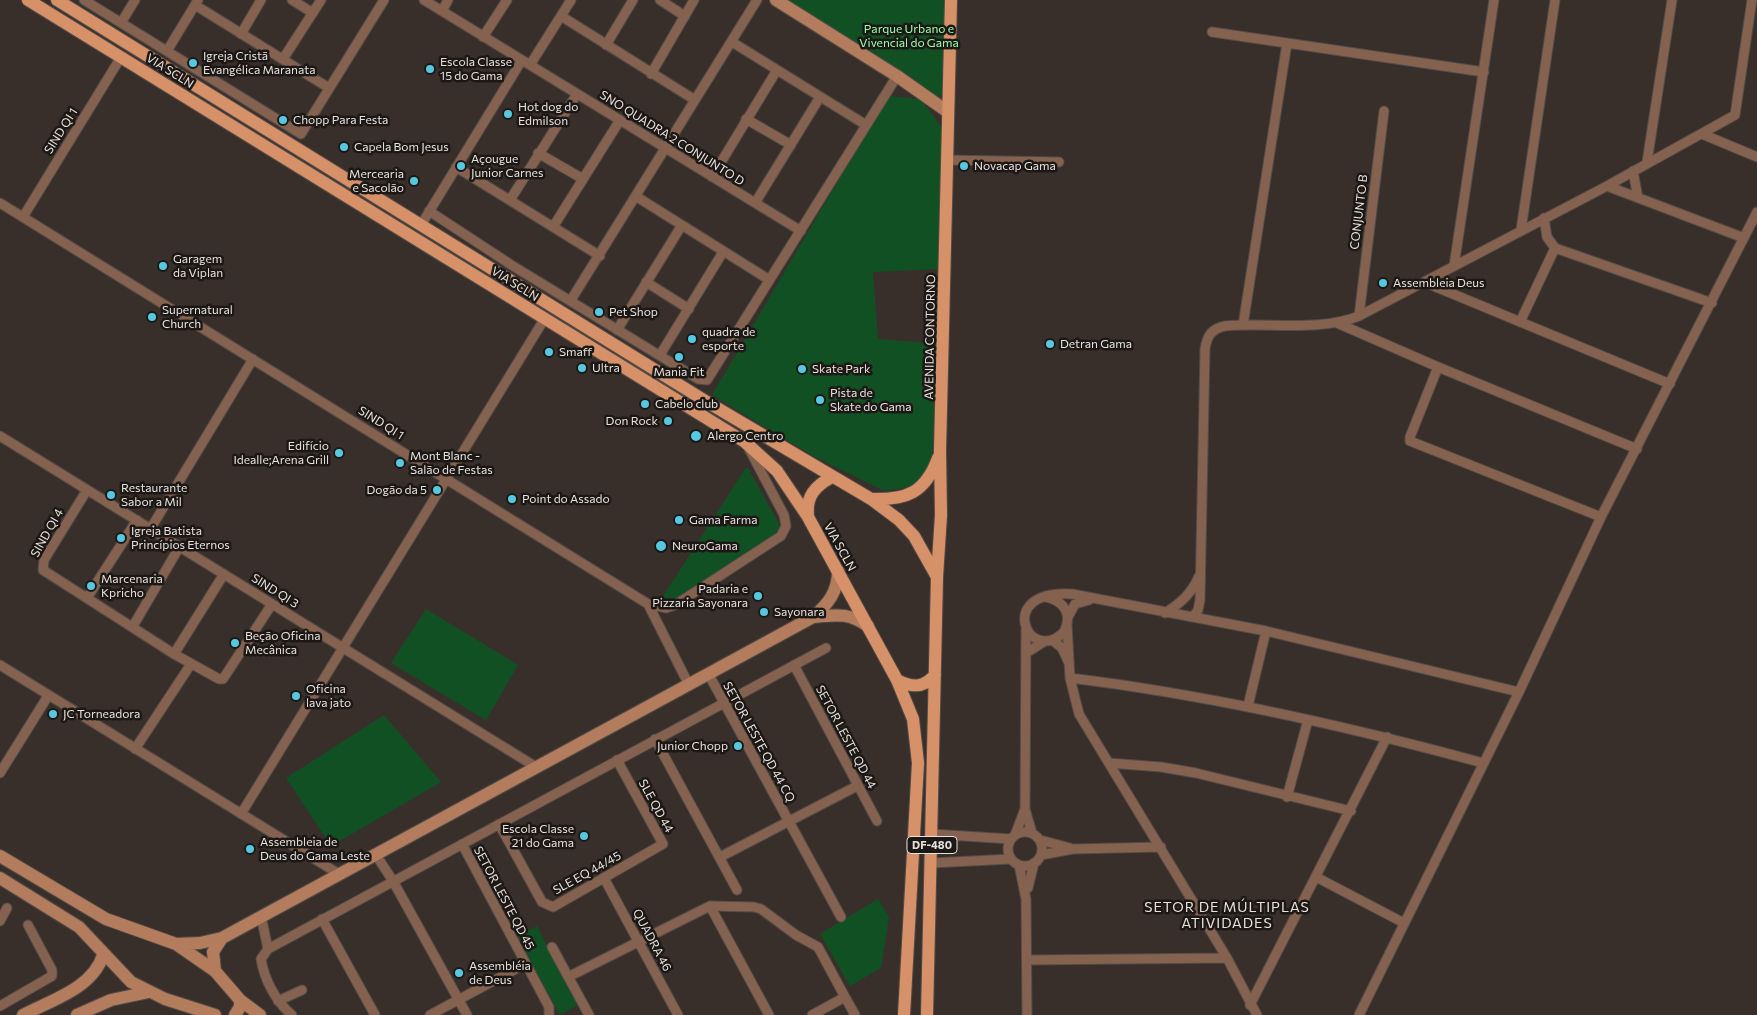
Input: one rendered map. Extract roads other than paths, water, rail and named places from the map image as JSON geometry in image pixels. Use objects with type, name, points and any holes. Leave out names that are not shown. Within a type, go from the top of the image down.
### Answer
[{"type":"main road","name":"VIA SCLN","points":[[28,0],[745,442],[777,471],[808,517],[897,680]]},
{"type":"main road","name":"VIA SCLN","points":[[57,0],[708,402],[832,478],[871,499],[907,528],[928,558],[937,577]]},
{"type":"main road","points":[[776,0],[897,76],[948,112]]},
{"type":"main road","name":"AVENIDA CONTORNO","points":[[935,675],[937,577],[942,515],[940,454],[951,0]]},
{"type":"main road","points":[[318,179],[324,174],[326,166]]},
{"type":"main road","points":[[333,188],[334,182],[341,175]]},
{"type":"main road","points":[[701,414],[708,410],[708,402]]},
{"type":"main road","points":[[718,425],[720,419],[726,413]]},
{"type":"main road","points":[[871,499],[895,498],[917,491],[930,476],[940,454]]},
{"type":"main road","points":[[808,517],[809,496],[818,486],[832,478]]},
{"type":"main road","points":[[176,944],[200,943],[222,938],[813,617],[832,599],[838,582],[838,572]]},
{"type":"main road","points":[[813,617],[851,616],[868,626]]},
{"type":"main road","points":[[897,680],[916,686],[923,685],[935,675]]},
{"type":"main road","name":"DF-480","points":[[926,1015],[932,863],[935,675]]},
{"type":"main road","name":"DF-480","points":[[897,680],[910,709],[918,747],[904,1015]]},
{"type":"main road","points":[[0,856],[106,919],[176,944],[215,971],[240,1000],[260,1015]]},
{"type":"main road","points":[[0,878],[79,927],[103,955],[132,982],[149,992],[215,1015]]},
{"type":"main road","points":[[90,939],[94,930],[106,919]]},
{"type":"main road","points":[[215,971],[213,952],[222,938]]},
{"type":"main road","points":[[908,940],[916,948],[924,948],[929,942]]},
{"type":"main road","points":[[23,1015],[86,982],[99,968],[103,955]]},
{"type":"main road","points":[[77,1015],[111,1000],[149,992]]},
{"type":"main road","points":[[235,1015],[240,1008],[240,1000]]},
{"type":"street","points":[[84,0],[301,134],[384,0]]},
{"type":"street","points":[[121,23],[135,0]]},
{"type":"street","points":[[241,34],[261,0]]},
{"type":"street","points":[[292,0],[313,14]]},
{"type":"street","points":[[283,60],[321,0]]},
{"type":"street","name":"SNO QUADRA 2 CONJUNTO D","points":[[424,0],[801,231]]},
{"type":"street","points":[[442,10],[448,0]]},
{"type":"street","points":[[483,37],[507,0]]},
{"type":"street","points":[[421,226],[456,167],[571,0]]},
{"type":"street","points":[[606,45],[633,0]]},
{"type":"street","points":[[660,0],[685,16]]},
{"type":"street","points":[[651,74],[694,0]]},
{"type":"street","points":[[571,300],[758,0]]},
{"type":"street","points":[[1454,266],[1494,0]]},
{"type":"street","points":[[1521,230],[1555,0]]},
{"type":"street","points":[[1647,162],[1672,0]]},
{"type":"street","points":[[1193,617],[1199,606],[1201,571],[1206,341],[1209,335],[1218,328],[1243,325],[1336,323],[1360,316],[1607,186],[1647,162],[1735,115],[1752,0]]},
{"type":"street","points":[[167,51],[197,3],[241,34],[328,88]]},
{"type":"street","points":[[561,16],[695,100]]},
{"type":"street","points":[[1212,32],[1484,72]]},
{"type":"street","points":[[732,42],[866,126]]},
{"type":"street","points":[[1243,325],[1287,43]]},
{"type":"street","name":"SIND QI 1","points":[[23,217],[121,57]]},
{"type":"street","points":[[712,176],[777,70]]},
{"type":"street","points":[[429,211],[513,266],[698,379],[709,378],[768,279],[801,231],[897,76]]},
{"type":"street","points":[[510,200],[577,94]]},
{"type":"street","points":[[754,203],[820,97]]},
{"type":"street","name":"CONJUNTO B","points":[[1360,316],[1384,110]]},
{"type":"street","points":[[746,119],[791,145]]},
{"type":"street","points":[[553,227],[620,120]]},
{"type":"street","points":[[1702,134],[1757,157]]},
{"type":"street","points":[[538,153],[583,179]]},
{"type":"street","points":[[946,160],[1059,162]]},
{"type":"street","points":[[456,167],[600,256]]},
{"type":"street","points":[[1633,170],[1638,198]]},
{"type":"street","points":[[1607,186],[1744,238]]},
{"type":"street","points":[[636,196],[768,279]]},
{"type":"street","name":"SIND QI 1","points":[[0,203],[648,604]]},
{"type":"street","points":[[1359,1015],[1519,692],[1601,517],[1757,212]]},
{"type":"street","points":[[1544,218],[1547,237],[1555,248],[1712,303]]},
{"type":"street","points":[[618,330],[682,225]]},
{"type":"street","points":[[1520,322],[1555,248]]},
{"type":"street","points":[[660,355],[723,252]]},
{"type":"street","points":[[646,282],[689,309]]},
{"type":"street","points":[[1424,282],[1670,384]]},
{"type":"street","points":[[241,814],[545,318]]},
{"type":"street","points":[[1336,323],[1637,449]]},
{"type":"street","points":[[151,528],[253,359]]},
{"type":"street","points":[[1438,367],[1410,436],[1410,441],[1601,517]]},
{"type":"street","name":"SIND QI 3","points":[[0,436],[536,767]]},
{"type":"street","points":[[648,604],[666,608],[675,606],[781,536],[786,526],[784,515],[745,442]]},
{"type":"street","name":"SIND QI 4","points":[[87,490],[42,566],[46,574],[133,626],[174,654],[219,679],[223,679],[272,604]]},
{"type":"street","points":[[87,598],[137,520]]},
{"type":"street","points":[[133,626],[180,546]]},
{"type":"street","points":[[1165,613],[1188,596],[1201,571]]},
{"type":"street","points":[[174,654],[224,574]]},
{"type":"street","points":[[1073,849],[1040,840],[1032,833],[1025,809],[1026,629],[1024,620],[1028,606],[1033,601],[1066,594],[1193,617],[1266,631],[1519,692]]},
{"type":"street","points":[[1046,597],[1056,599],[1064,606],[1068,621],[1070,678],[1074,701],[1080,714],[1162,847],[1227,958],[1256,1015]]},
{"type":"street","points":[[1026,653],[1059,637],[1075,604],[1094,599]]},
{"type":"street","points":[[648,604],[690,685]]},
{"type":"street","points":[[1026,629],[1031,635],[1062,648],[1069,664]]},
{"type":"street","points":[[1248,706],[1266,631]]},
{"type":"street","points":[[292,1015],[278,1001],[262,966],[261,959],[268,949],[826,648]]},
{"type":"street","points":[[134,749],[192,664]]},
{"type":"street","points":[[0,665],[339,874]]},
{"type":"street","name":"SETOR LESTE QD 44","points":[[794,665],[877,821]]},
{"type":"street","name":"SETOR LESTE QD 44 CQ","points":[[708,675],[788,822]]},
{"type":"street","points":[[1070,678],[1248,706],[1387,737],[1483,763]]},
{"type":"street","points":[[0,773],[48,696]]},
{"type":"street","points":[[1287,797],[1308,720]]},
{"type":"street","points":[[1250,1005],[1351,811],[1387,737]]},
{"type":"street","points":[[655,739],[737,890]]},
{"type":"street","name":"SLE QD 44","points":[[617,760],[663,843],[644,855]]},
{"type":"street","points":[[1109,763],[1177,769],[1351,811]]},
{"type":"street","points":[[720,857],[857,786]]},
{"type":"street","points":[[1025,809],[1008,853],[1011,859],[1019,865],[1027,866],[1034,863],[1041,855],[1073,849],[1162,847]]},
{"type":"street","points":[[788,822],[841,917]]},
{"type":"street","name":"SLE EQ 44/45","points":[[499,824],[545,905],[552,906],[644,855]]},
{"type":"street","points":[[932,834],[1013,837],[1023,832],[1032,833]]},
{"type":"street","points":[[1040,840],[1041,855]]},
{"type":"street","name":"SETOR LESTE QD 45","points":[[462,844],[549,1007],[549,1015]]},
{"type":"street","points":[[376,855],[393,881],[467,1015]]},
{"type":"street","points":[[932,863],[1011,859]]},
{"type":"street","points":[[1026,899],[1034,863]]},
{"type":"street","points":[[1019,865],[1026,899],[1026,1015]]},
{"type":"street","name":"QUADRA 46","points":[[604,878],[678,1015]]},
{"type":"street","points":[[1316,878],[1404,923]]},
{"type":"street","points":[[710,906],[769,1015]]},
{"type":"street","points":[[568,977],[710,906],[762,909],[796,935],[815,945],[855,1015]]},
{"type":"street","points":[[0,921],[7,908]]},
{"type":"street","points":[[261,916],[268,949]]},
{"type":"street","points":[[322,919],[375,1015]]},
{"type":"street","points":[[0,1006],[52,976],[52,970],[28,925]]},
{"type":"street","points":[[552,947],[589,1015]]},
{"type":"street","points":[[1027,960],[1227,958]]},
{"type":"street","points":[[430,1015],[525,964]]},
{"type":"street","points":[[278,1001],[302,990]]},
{"type":"street","points":[[812,1015],[845,997]]},
{"type":"place","name":"Igreja Cristã Evangélica Maranata","points":[[193,63]]},
{"type":"place","name":"Escola Classe 15 do Gama","points":[[430,69]]},
{"type":"place","name":"Hot dog do Edmilson","points":[[508,114]]},
{"type":"place","name":"Chopp Para Festa","points":[[283,120]]},
{"type":"place","name":"Capela Bom Jesus","points":[[344,147]]},
{"type":"place","name":"Açougue Junior Carnes","points":[[461,166]]},
{"type":"place","name":"Novacap Gama","points":[[964,166]]},
{"type":"place","name":"Mercearia e Sacolão","points":[[414,181]]},
{"type":"place","name":"Garagem da Viplan","points":[[163,266]]},
{"type":"place","name":"Assembleia Deus","points":[[1383,283]]},
{"type":"place","name":"Pet Shop","points":[[599,312]]},
{"type":"place","name":"Supernatural Church","points":[[152,317]]},
{"type":"place","name":"quadra de esporte","points":[[692,339]]},
{"type":"place","name":"Detran Gama","points":[[1050,344]]},
{"type":"place","name":"Smaff","points":[[549,352]]},
{"type":"place","name":"Mania Fit","points":[[679,357]]},
{"type":"place","name":"Ultra","points":[[582,368]]},
{"type":"place","name":"Skate Park","points":[[802,369]]},
{"type":"place","name":"Pista de Skate do Gama","points":[[820,400]]},
{"type":"place","name":"Cabelo club","points":[[645,404]]},
{"type":"place","name":"Don Rock","points":[[668,421]]},
{"type":"place","name":"Alergo Centro","points":[[696,436]]},
{"type":"place","name":"Edifício Idealle;Arena Grill","points":[[339,453]]},
{"type":"place","name":"Mont Blanc - Salão de Festas","points":[[400,463]]},
{"type":"place","name":"Dogão da 5","points":[[437,490]]},
{"type":"place","name":"Restaurante Sabor a Mil","points":[[111,495]]},
{"type":"place","name":"Point do Assado","points":[[512,499]]},
{"type":"place","name":"Gama Farma","points":[[679,520]]},
{"type":"place","name":"Igreja Batista Princípios Eternos","points":[[121,538]]},
{"type":"place","name":"NeuroGama","points":[[661,546]]},
{"type":"place","name":"Marcenaria Kpricho","points":[[91,586]]},
{"type":"place","name":"Padaria e Pizzaria Sayonara","points":[[758,596]]},
{"type":"place","name":"Sayonara","points":[[764,612]]},
{"type":"place","name":"Beção Oficina Mecânica","points":[[235,643]]},
{"type":"place","name":"Oficina lava jato","points":[[296,696]]},
{"type":"place","name":"JC Torneadora","points":[[53,714]]},
{"type":"place","name":"Junior Chopp","points":[[738,746]]},
{"type":"place","name":"Escola Classe 21 do Gama","points":[[584,836]]},
{"type":"place","name":"Assembleia de Deus do Gama Leste","points":[[250,849]]},
{"type":"place","name":"Assembléia de Deus","points":[[459,973]]},
{"type":"district","name":"SETOR DE MÚLTIPLAS ATIVIDADES","points":[[1227,916]]},
{"type":"park label","name":"Parque Urbano e Vivencial do Gama","points":[[909,36]]}]
